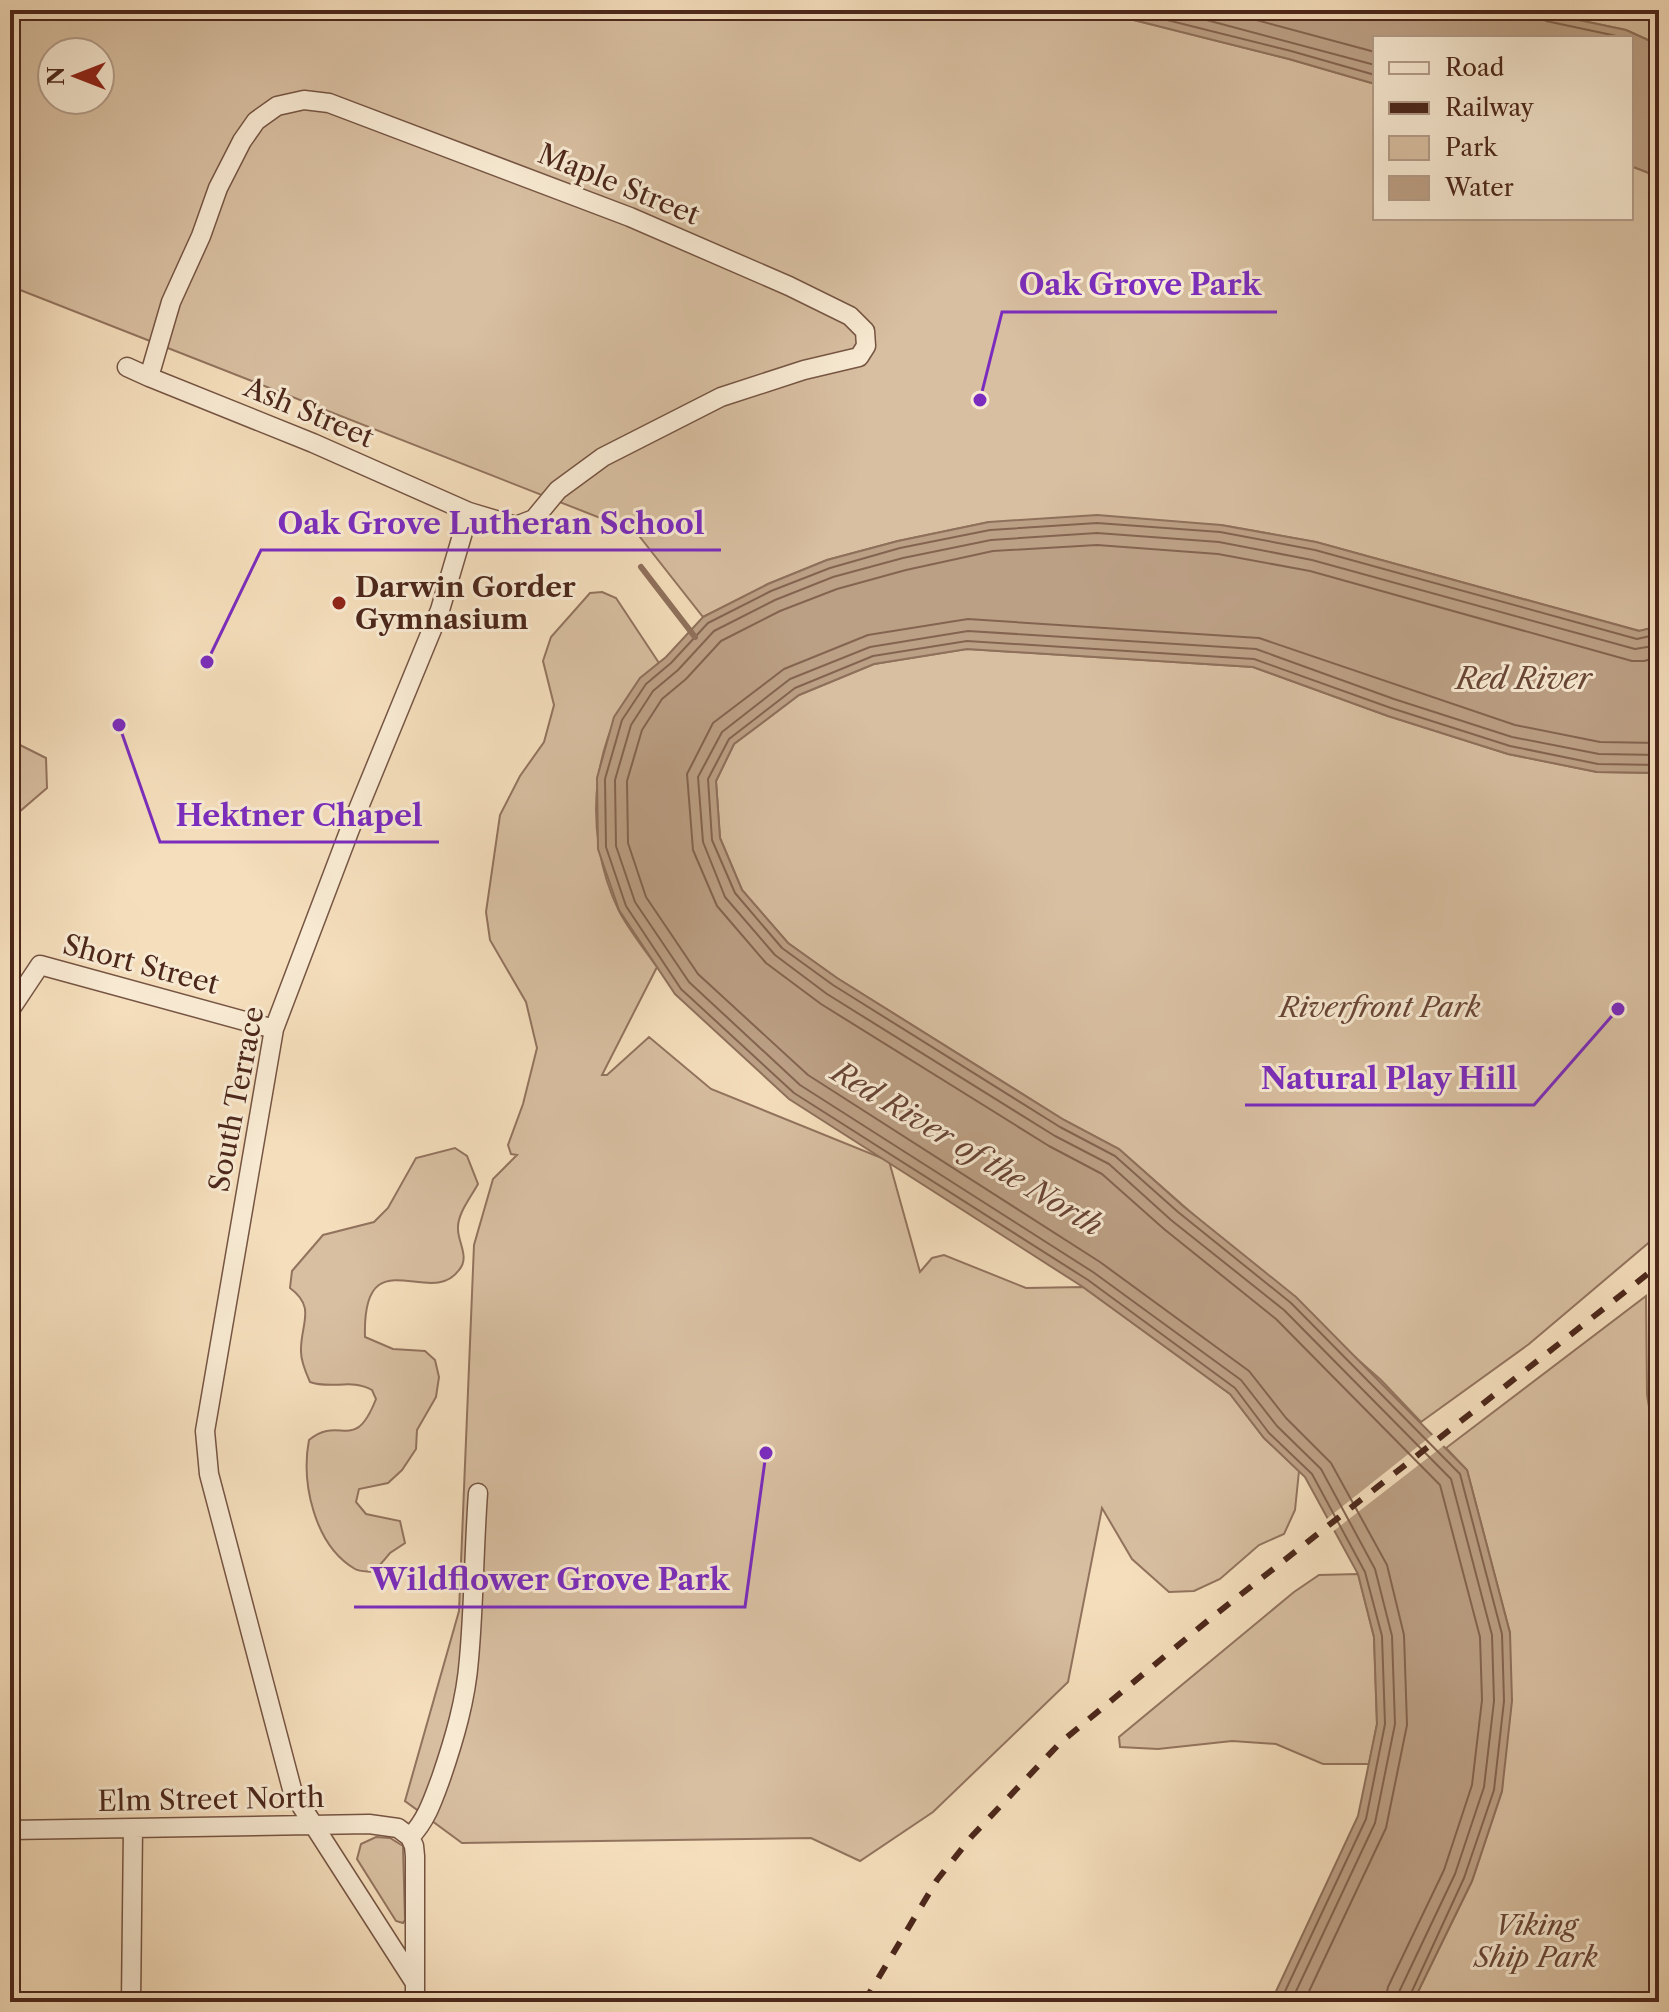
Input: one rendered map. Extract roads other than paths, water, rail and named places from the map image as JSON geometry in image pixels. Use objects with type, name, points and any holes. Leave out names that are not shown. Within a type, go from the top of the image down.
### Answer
[{"type":"street","name":"Maple Street","points":[[149,377],[171,302],[201,236],[218,188],[242,141],[256,121],[277,106],[304,100],[329,103],[630,217],[789,286],[850,316],[865,331],[866,346],[859,357],[804,370],[721,397],[603,457],[558,490],[534,519],[525,524],[502,523],[469,512]]},
{"type":"street","name":"Ash Street","points":[[127,367],[313,443],[469,512]]},
{"type":"street","name":"South Terrace","points":[[415,1992],[293,1793],[209,1474],[205,1431],[274,1029],[350,829],[440,610],[469,512]]},
{"type":"street","name":"Short Street","points":[[10,1010],[40,965],[274,1029]]},
{"type":"street","points":[[415,1992],[415,1856],[410,1837],[421,1827],[433,1799],[452,1745],[462,1704],[469,1661],[478,1493]]},
{"type":"street","name":"Elm Street North","points":[[10,1830],[369,1824],[398,1828],[410,1837]]},
{"type":"street","points":[[131,2002],[133,1828]]},
{"type":"water","points":[[1094,10],[1531,10],[1626,30],[1659,45],[1659,177],[1633,167],[1633,36],[1373,36],[1373,83]]},
{"type":"water","name":"Red River","points":[[1097,515],[1221,525],[1316,542],[1639,631],[1659,626],[1659,773],[1597,772],[1508,754],[1388,716],[1253,667],[967,649],[874,664],[799,695],[734,744],[716,781],[720,838],[742,890],[788,943],[837,978],[1064,1120],[1119,1149],[1183,1206],[1296,1297],[1467,1470],[1510,1633],[1512,1701],[1502,1791],[1472,1881],[1413,2002],[1271,2002],[1358,1816],[1377,1724],[1374,1637],[1358,1574],[1305,1477],[1264,1438],[1230,1394],[1083,1287],[789,1099],[675,994],[619,910],[598,849],[597,778],[614,717],[640,678],[666,657],[703,617],[768,584],[827,560],[898,541],[989,522]]},
{"type":"waterway","points":[[641,567],[695,637]]},
{"type":"railway","points":[[864,2002],[937,1880],[972,1836],[1060,1743],[1211,1618],[1659,1265]]},
{"type":"place","name":"Oak Grove Park","points":[[980,400]]},
{"type":"place","name":"Darwin Gorder Gymnasium","points":[[339,603]]},
{"type":"place","name":"Oak Grove Lutheran School","points":[[207,662]]},
{"type":"place","name":"Hektner Chapel","points":[[119,725]]},
{"type":"place","name":"Natural Play Hill","points":[[1618,1009]]},
{"type":"place","name":"Wildflower Grove Park","points":[[766,1453]]},
{"type":"park label","name":"Riverfront Park","points":[[1380,1007]]},
{"type":"park label","name":"Viking Ship Park","points":[[1536,1941]]},
{"type":"water label","name":"Red River of the North","points":[[967,1149]]}]
